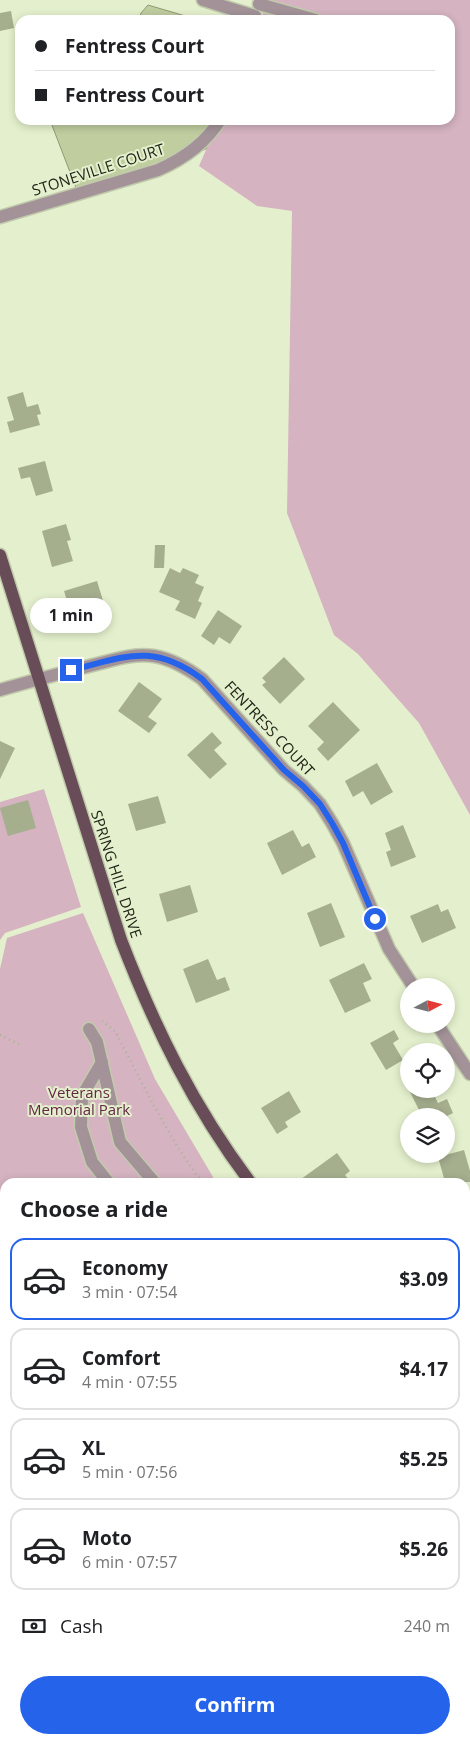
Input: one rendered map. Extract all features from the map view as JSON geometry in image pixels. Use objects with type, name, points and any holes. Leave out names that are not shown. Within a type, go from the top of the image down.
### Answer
[{"type":"main road","name":"SPRING HILL DRIVE","points":[[0,555],[121,940],[139,988],[159,1034],[184,1082],[209,1124],[247,1178]]},
{"type":"street","points":[[203,0],[286,15]]},
{"type":"street","name":"STONEVILLE COURT","points":[[0,217],[158,170],[188,155],[217,125]]},
{"type":"street","name":"FENTRESS COURT","points":[[0,690],[38,678],[136,655],[154,656],[188,668],[202,679],[284,770],[303,786],[324,810],[343,843],[389,949],[408,978]]},
{"type":"street","points":[[89,1029],[97,1042],[120,1142],[151,1178]]},
{"type":"street","points":[[443,1033],[470,1074]]},
{"type":"street","points":[[102,1062],[82,1096],[81,1127],[92,1162],[105,1178]]},
{"type":"path","points":[[102,1021],[115,1032],[167,1130],[200,1178]]},
{"type":"path","points":[[0,1035],[19,1044]]},
{"type":"green space","points":[[267,0],[470,0],[470,815],[419,723],[358,654],[334,635],[287,513],[292,211],[257,206],[199,166],[217,125],[455,125],[455,15],[262,15]]},
{"type":"green space","points":[[44,789],[81,907],[5,933],[0,940],[0,802]]},
{"type":"green space","name":"Veterans Memorial Park","points":[[83,913],[155,1079],[214,1178],[0,1178],[0,969],[7,938]]},
{"type":"shaded area","points":[[148,5],[182,15],[140,15]]},
{"type":"shaded area","points":[[52,125],[217,125],[206,149],[78,193]]},
{"type":"building","points":[[11,11],[14,28],[0,31],[0,13]]},
{"type":"building","points":[[23,392],[27,407],[38,404],[41,414],[37,415],[40,425],[10,433],[7,422],[14,420],[7,397]]},
{"type":"building","points":[[45,461],[53,491],[36,496],[30,477],[21,479],[18,468]]},
{"type":"building","points":[[66,524],[71,540],[67,541],[73,561],[52,567],[42,531]]},
{"type":"building","points":[[155,545],[165,545],[164,568],[154,568]]},
{"type":"building","points":[[170,568],[180,573],[183,568],[199,575],[195,583],[204,587],[198,601],[202,603],[195,619],[175,610],[180,601],[159,592]]},
{"type":"building","points":[[97,581],[108,617],[71,628],[67,612],[70,611],[64,591]]},
{"type":"building","points":[[218,610],[242,626],[230,644],[219,637],[214,645],[201,636]]},
{"type":"building","points":[[284,657],[305,679],[280,704],[262,685],[266,682],[262,678]]},
{"type":"building","points":[[139,682],[162,699],[148,717],[157,723],[149,733],[118,711]]},
{"type":"building","points":[[333,702],[360,730],[328,761],[317,749],[324,742],[308,726]]},
{"type":"building","points":[[212,732],[222,743],[214,750],[227,764],[210,779],[187,755]]},
{"type":"building","points":[[0,741],[15,748],[0,779]]},
{"type":"building","points":[[377,763],[393,792],[371,805],[363,791],[353,797],[345,781]]},
{"type":"building","points":[[158,796],[166,823],[136,831],[128,804]]},
{"type":"building","points":[[28,800],[36,828],[8,836],[0,808]]},
{"type":"building","points":[[403,825],[416,857],[391,867],[386,852],[391,850],[385,833]]},
{"type":"building","points":[[293,830],[302,847],[309,843],[316,857],[282,875],[267,843]]},
{"type":"building","points":[[190,885],[198,912],[167,922],[159,894]]},
{"type":"building","points":[[331,903],[345,937],[320,947],[307,913]]},
{"type":"building","points":[[438,904],[441,912],[448,909],[456,928],[422,943],[410,916]]},
{"type":"building","points":[[208,959],[217,980],[225,977],[230,990],[196,1003],[183,969]]},
{"type":"building","points":[[364,963],[372,979],[363,983],[371,1001],[345,1013],[329,980]]},
{"type":"building","points":[[394,1030],[399,1039],[393,1043],[400,1055],[400,1062],[386,1070],[370,1043]]},
{"type":"building","points":[[289,1091],[301,1112],[285,1122],[288,1127],[277,1134],[261,1108]]},
{"type":"building","points":[[413,1098],[436,1098],[438,1103],[447,1099],[451,1108],[418,1108]]},
{"type":"building","points":[[464,1150],[470,1178],[444,1178],[440,1163],[455,1163],[455,1152]]},
{"type":"building","points":[[337,1153],[350,1171],[345,1175],[348,1178],[303,1178]]},
{"type":"route","points":[[71,670],[136,655],[154,656],[188,668],[202,679],[284,770],[320,804],[343,843],[375,919]]}]
